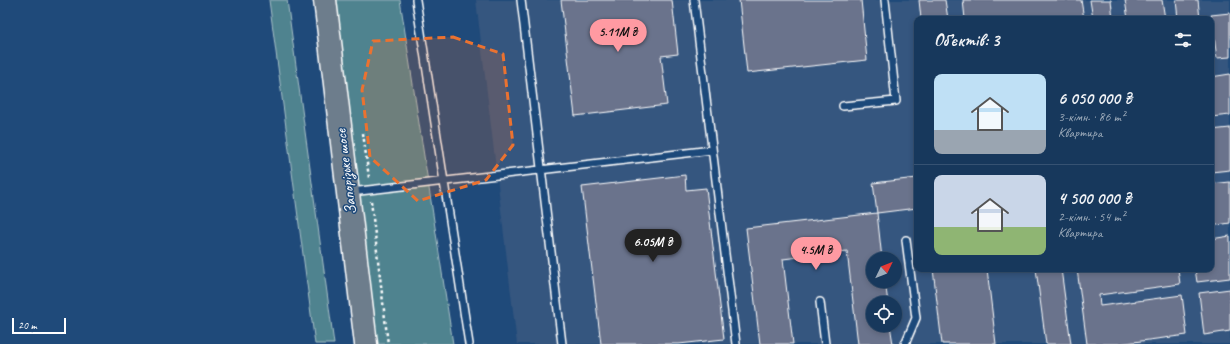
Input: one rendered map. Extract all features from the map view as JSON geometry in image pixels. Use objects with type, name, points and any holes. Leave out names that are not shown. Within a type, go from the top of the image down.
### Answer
[{"type":"main road","name":"Запорізьке шосе","points":[[325,0],[366,344]]},
{"type":"lane","points":[[416,0],[469,344]]},
{"type":"lane","points":[[521,0],[562,344]]},
{"type":"lane","points":[[694,0],[736,344]]},
{"type":"lane","points":[[843,106],[896,100],[885,0]]},
{"type":"lane","points":[[348,193],[712,150]]},
{"type":"lane","points":[[905,344],[916,318],[906,240]]},
{"type":"lane","points":[[820,302],[825,344]]},
{"type":"path","points":[[362,130],[388,344]]},
{"type":"highlighted area","points":[[453,37],[503,54],[513,145],[486,180],[418,201],[370,157],[362,90],[373,41]]},
{"type":"shaded area","points":[[476,0],[1230,0],[1230,344],[517,344]]},
{"type":"green space","points":[[269,0],[287,0],[334,344],[315,344]]},
{"type":"green space","points":[[336,0],[400,0],[453,344],[377,344]]},
{"type":"building","points":[[561,0],[672,0],[678,54],[661,56],[667,105],[575,116]]},
{"type":"building","points":[[739,0],[861,0],[867,60],[747,73]]},
{"type":"building","points":[[919,0],[945,0],[948,16],[921,16]]},
{"type":"building","points":[[963,0],[1081,0],[1084,16],[965,16]]},
{"type":"building","points":[[1090,0],[1111,0],[1113,16],[1093,16]]},
{"type":"building","points":[[1125,0],[1162,0],[1165,16],[1128,16]]},
{"type":"building","points":[[1176,0],[1198,0],[1200,16],[1178,16]]},
{"type":"building","points":[[1230,13],[1230,57],[1217,58],[1214,36],[1214,16],[1211,15]]},
{"type":"building","points":[[1230,74],[1230,115],[1214,117],[1214,77]]},
{"type":"building","points":[[1230,128],[1230,170],[1214,172],[1214,130]]},
{"type":"building","points":[[685,175],[686,190],[706,188],[724,339],[679,344],[601,344],[582,187]]},
{"type":"building","points":[[914,178],[914,208],[877,213],[873,183]]},
{"type":"building","points":[[1230,182],[1230,223],[1214,226],[1214,184]]},
{"type":"building","points":[[877,213],[881,252],[866,252],[866,288],[886,288],[887,296],[866,296],[866,332],[891,332],[893,344],[858,344],[847,251],[783,259],[793,344],[760,344],[746,228]]},
{"type":"building","points":[[1230,236],[1230,278],[1197,282],[1195,272],[1214,272],[1214,239]]},
{"type":"building","points":[[933,272],[987,272],[996,344],[942,344]]},
{"type":"building","points":[[1036,272],[1061,272],[1071,344],[1046,344]]},
{"type":"building","points":[[1077,272],[1178,272],[1180,284],[1099,295],[1100,306],[1182,295],[1187,335],[1118,344],[1087,344]]},
{"type":"building","points":[[1230,289],[1230,331],[1204,335],[1199,293]]}]
